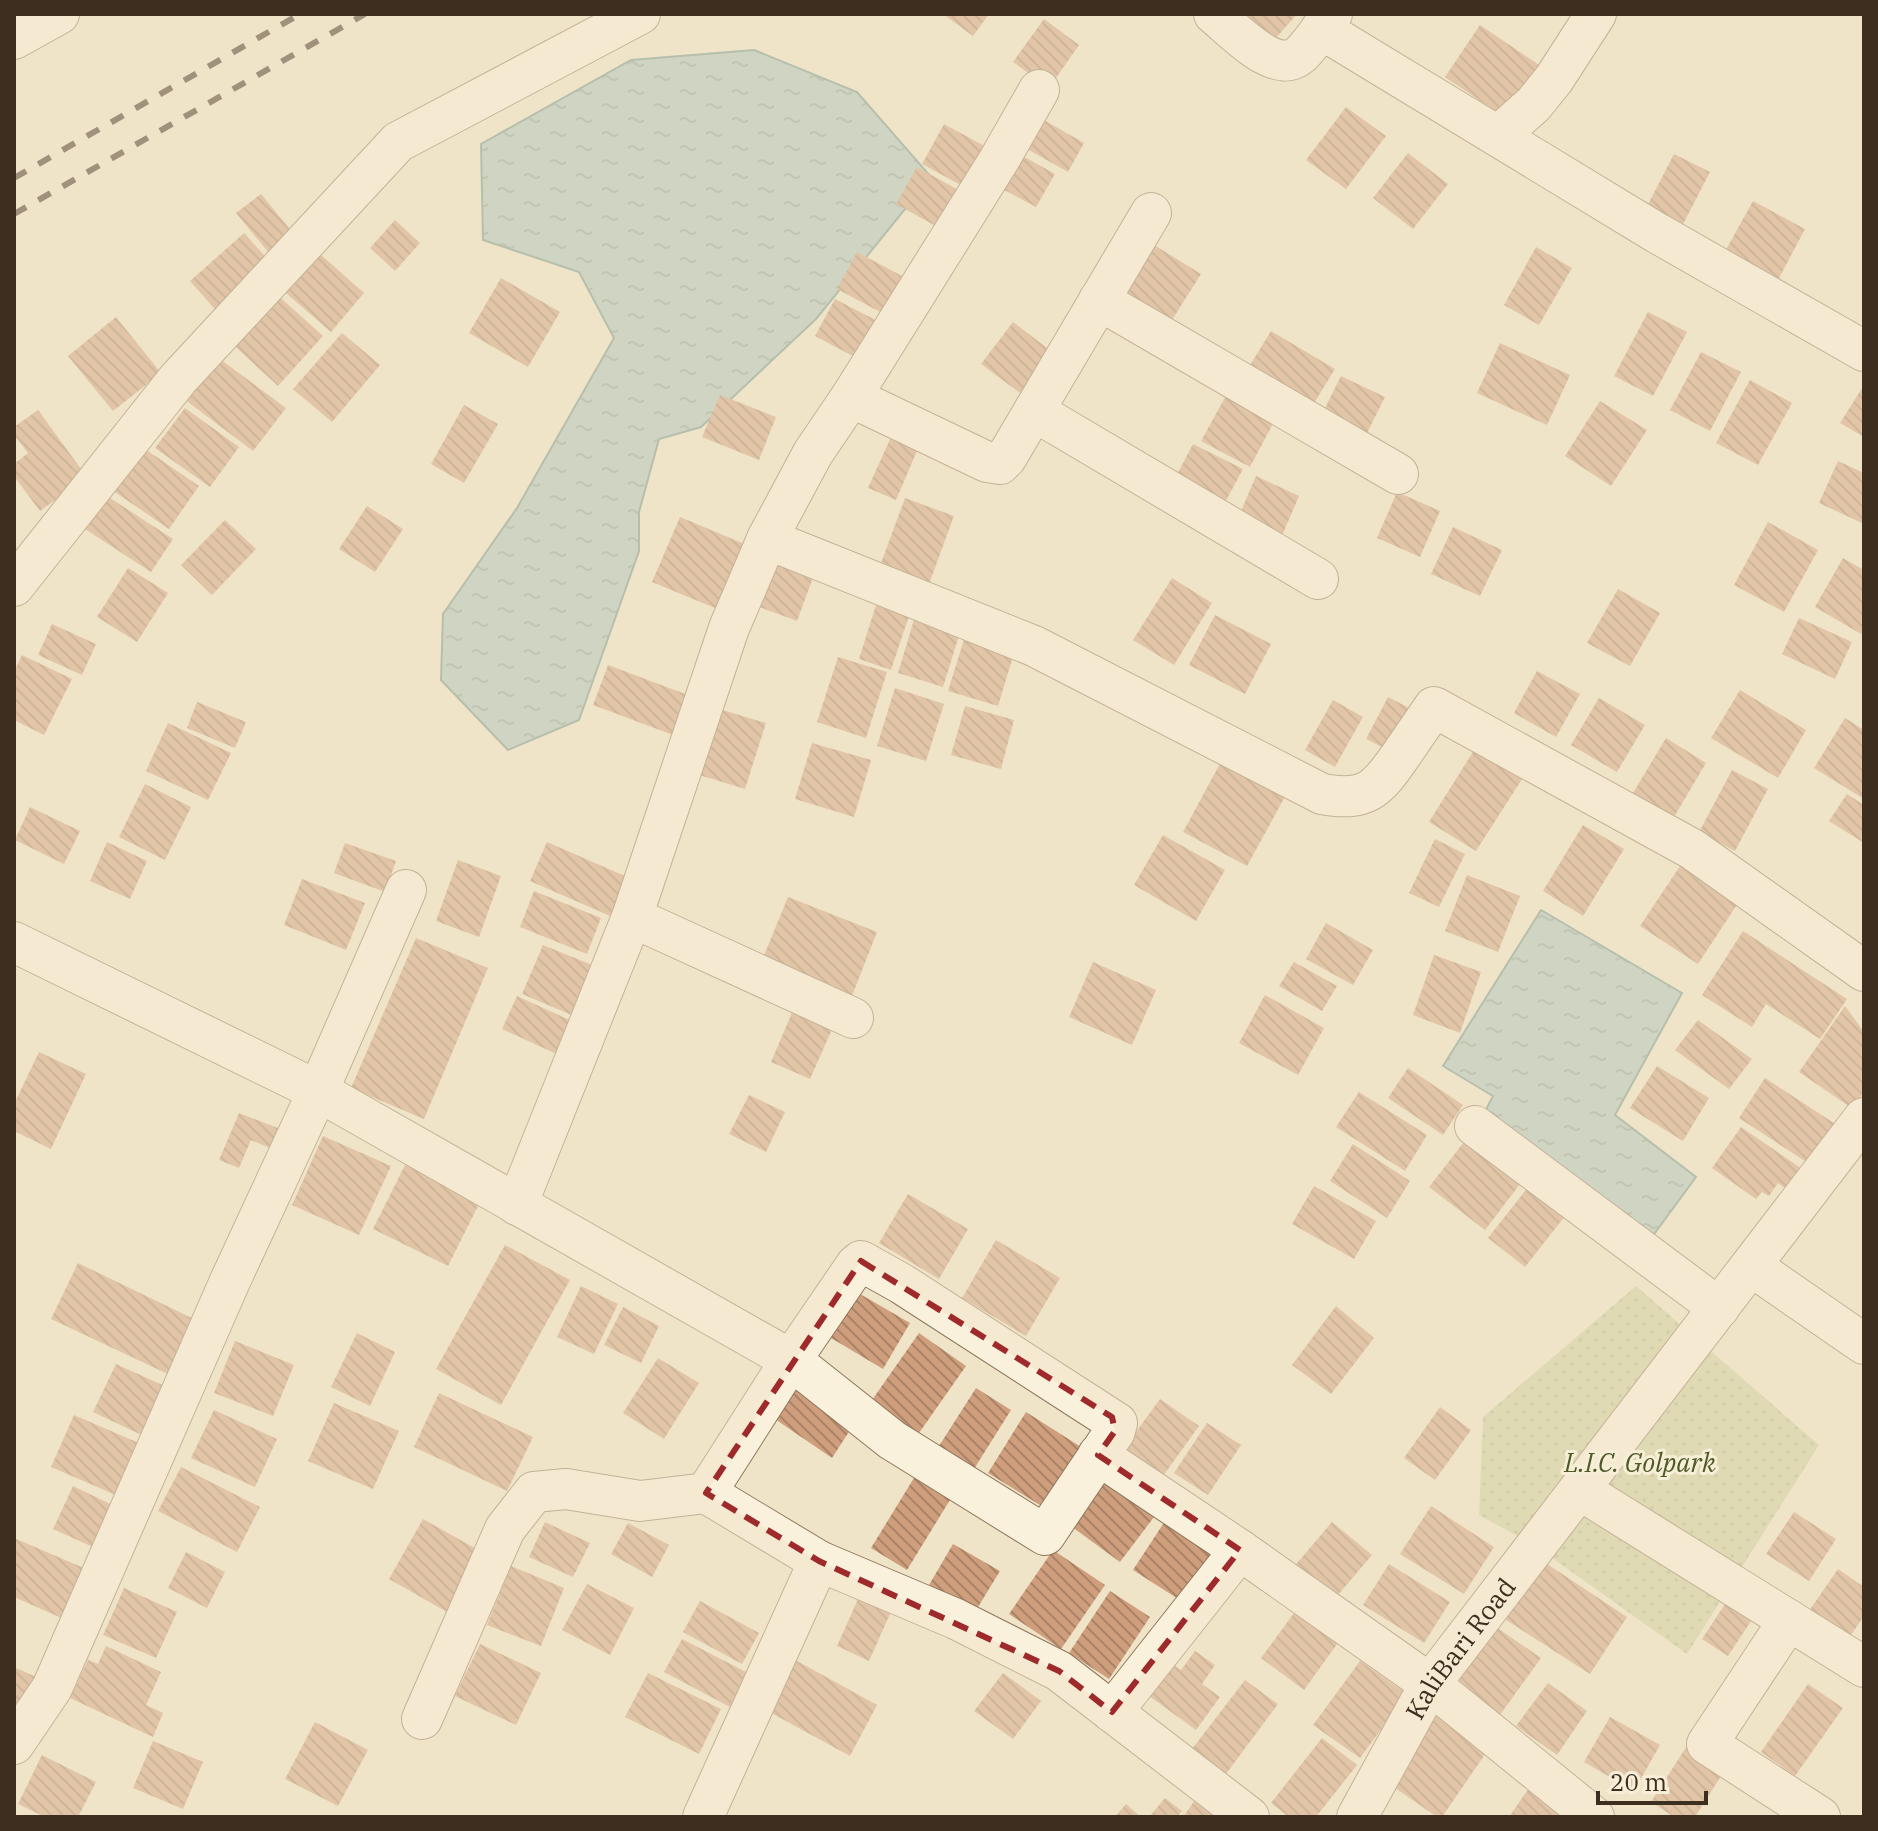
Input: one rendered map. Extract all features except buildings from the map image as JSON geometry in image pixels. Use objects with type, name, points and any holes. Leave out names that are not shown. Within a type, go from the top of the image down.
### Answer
[{"type":"street","points":[[14,39],[59,14]]},
{"type":"street","points":[[14,586],[178,379],[398,142],[640,14]]},
{"type":"street","points":[[1214,14],[1271,60],[1285,61],[1299,57],[1326,22],[1498,136],[1657,233],[1864,351]]},
{"type":"street","points":[[1498,136],[1534,104],[1596,14]]},
{"type":"street","points":[[517,1205],[632,917],[729,628],[767,539],[813,453],[999,160],[1039,90]]},
{"type":"street","points":[[851,397],[992,464],[1000,464],[1151,213]]},
{"type":"street","points":[[1099,300],[1398,474]]},
{"type":"street","points":[[1034,411],[1318,579]]},
{"type":"street","points":[[767,539],[1034,646],[1322,794],[1343,798],[1364,794],[1382,782],[1434,707],[1692,849],[1864,971]]},
{"type":"street","points":[[14,1744],[52,1688],[406,890]]},
{"type":"street","points":[[632,917],[853,1018]]},
{"type":"street","points":[[14,942],[318,1091],[791,1360],[892,1440],[1045,1535],[1115,1431],[1117,1423],[861,1261],[791,1360],[706,1493]]},
{"type":"street","name":"KaliBari Road","points":[[1357,1817],[1430,1684],[1864,1118]]},
{"type":"street","points":[[1475,1126],[1719,1308]]},
{"type":"street","points":[[1751,1266],[1864,1344]]},
{"type":"street","points":[[1098,1455],[1240,1550],[1430,1684],[1594,1817]]},
{"type":"street","points":[[422,1719],[505,1529],[534,1492],[566,1489],[640,1501],[706,1493],[819,1561],[956,1619],[1059,1671],[1249,1817]]},
{"type":"street","points":[[1580,1490],[1864,1667]]},
{"type":"street","points":[[1112,1712],[1240,1550]]},
{"type":"street","points":[[703,1817],[819,1561]]},
{"type":"street","points":[[1789,1620],[1707,1744],[1820,1817]]},
{"type":"highlighted area","points":[[861,1261],[1112,1417],[1115,1431],[1098,1455],[1240,1550],[1112,1712],[1059,1671],[819,1561],[706,1493]]},
{"type":"green space","name":"L.I.C. Golpark","points":[[1636,1286],[1819,1445],[1687,1654],[1534,1545],[1479,1515],[1483,1417]]},
{"type":"water","points":[[754,50],[857,92],[931,177],[816,319],[701,427],[659,439],[639,512],[639,551],[579,720],[508,750],[441,680],[443,614],[517,508],[614,338],[579,272],[483,240],[481,144],[631,60]]},
{"type":"water","points":[[1541,910],[1682,993],[1615,1115],[1696,1177],[1646,1245],[1481,1119],[1493,1096],[1443,1066]]},
{"type":"railway","points":[[14,178],[300,14]]},
{"type":"railway","points":[[14,214],[365,14]]}]
